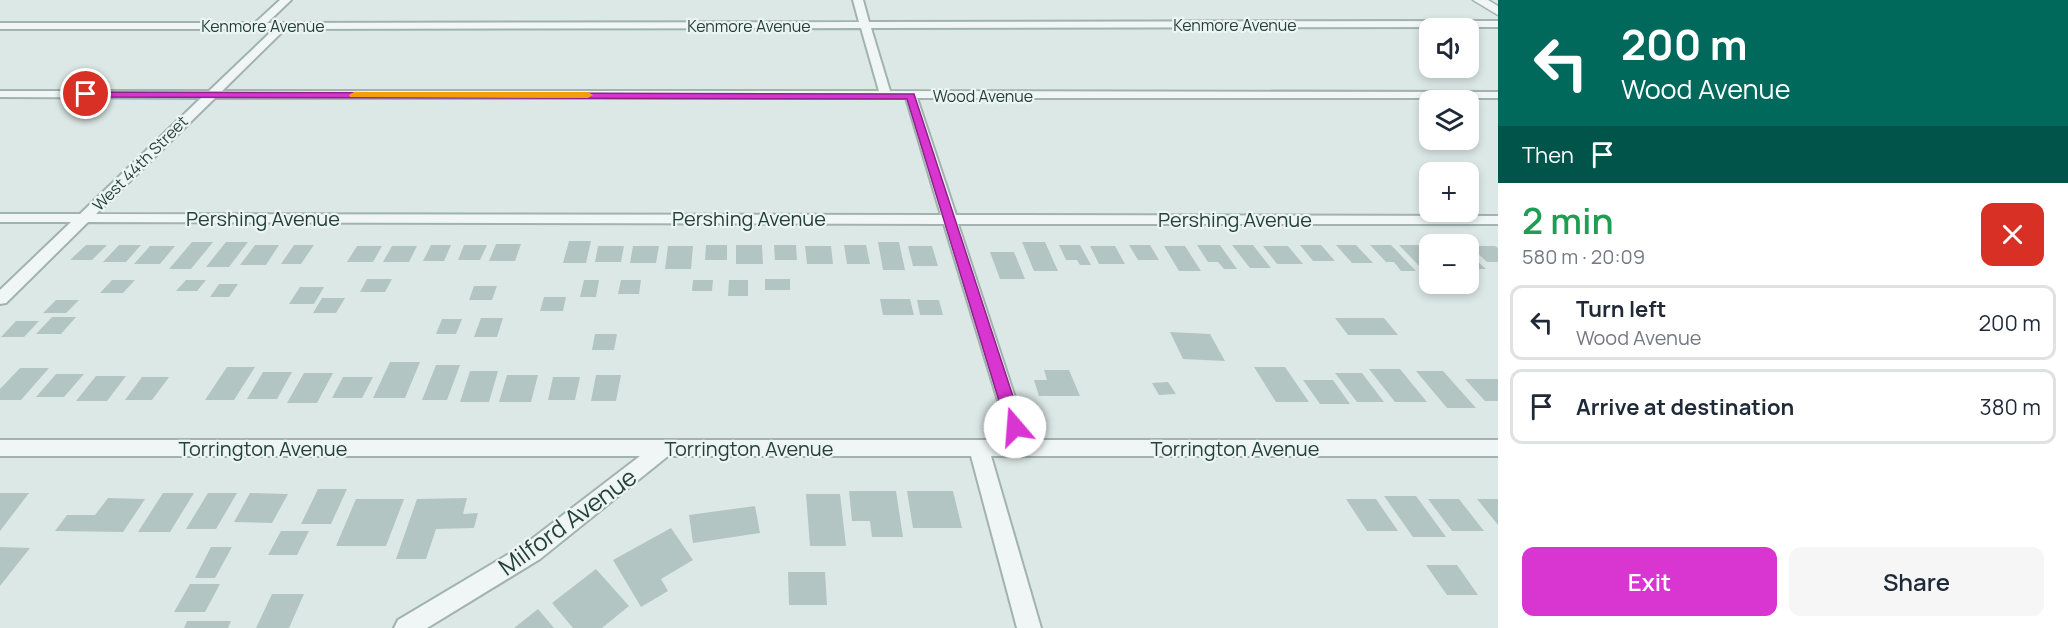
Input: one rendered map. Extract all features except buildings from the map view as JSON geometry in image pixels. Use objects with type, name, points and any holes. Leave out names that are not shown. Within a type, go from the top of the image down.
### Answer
[{"type":"street","points":[[257,27],[286,0]]},
{"type":"street","points":[[858,0],[886,96]]},
{"type":"street","points":[[1479,0],[1498,11]]},
{"type":"street","name":"Kenmore Avenue","points":[[0,26],[1498,24]]},
{"type":"street","name":"West 44th Street","points":[[0,299],[281,27]]},
{"type":"street","name":"Wood Avenue","points":[[0,94],[886,96],[1498,94]]},
{"type":"street","points":[[911,96],[1022,448]]},
{"type":"street","name":"Pershing Avenue","points":[[0,218],[1498,220]]},
{"type":"street","name":"Torrington Avenue","points":[[0,448],[1498,448]]},
{"type":"street","name":"Milford Avenue","points":[[406,628],[532,552],[664,448]]},
{"type":"street","points":[[979,448],[1029,628]]},
{"type":"slow traffic","points":[[354,95],[588,95]]},
{"type":"route","points":[[86,94],[911,96],[1015,427]]}]
